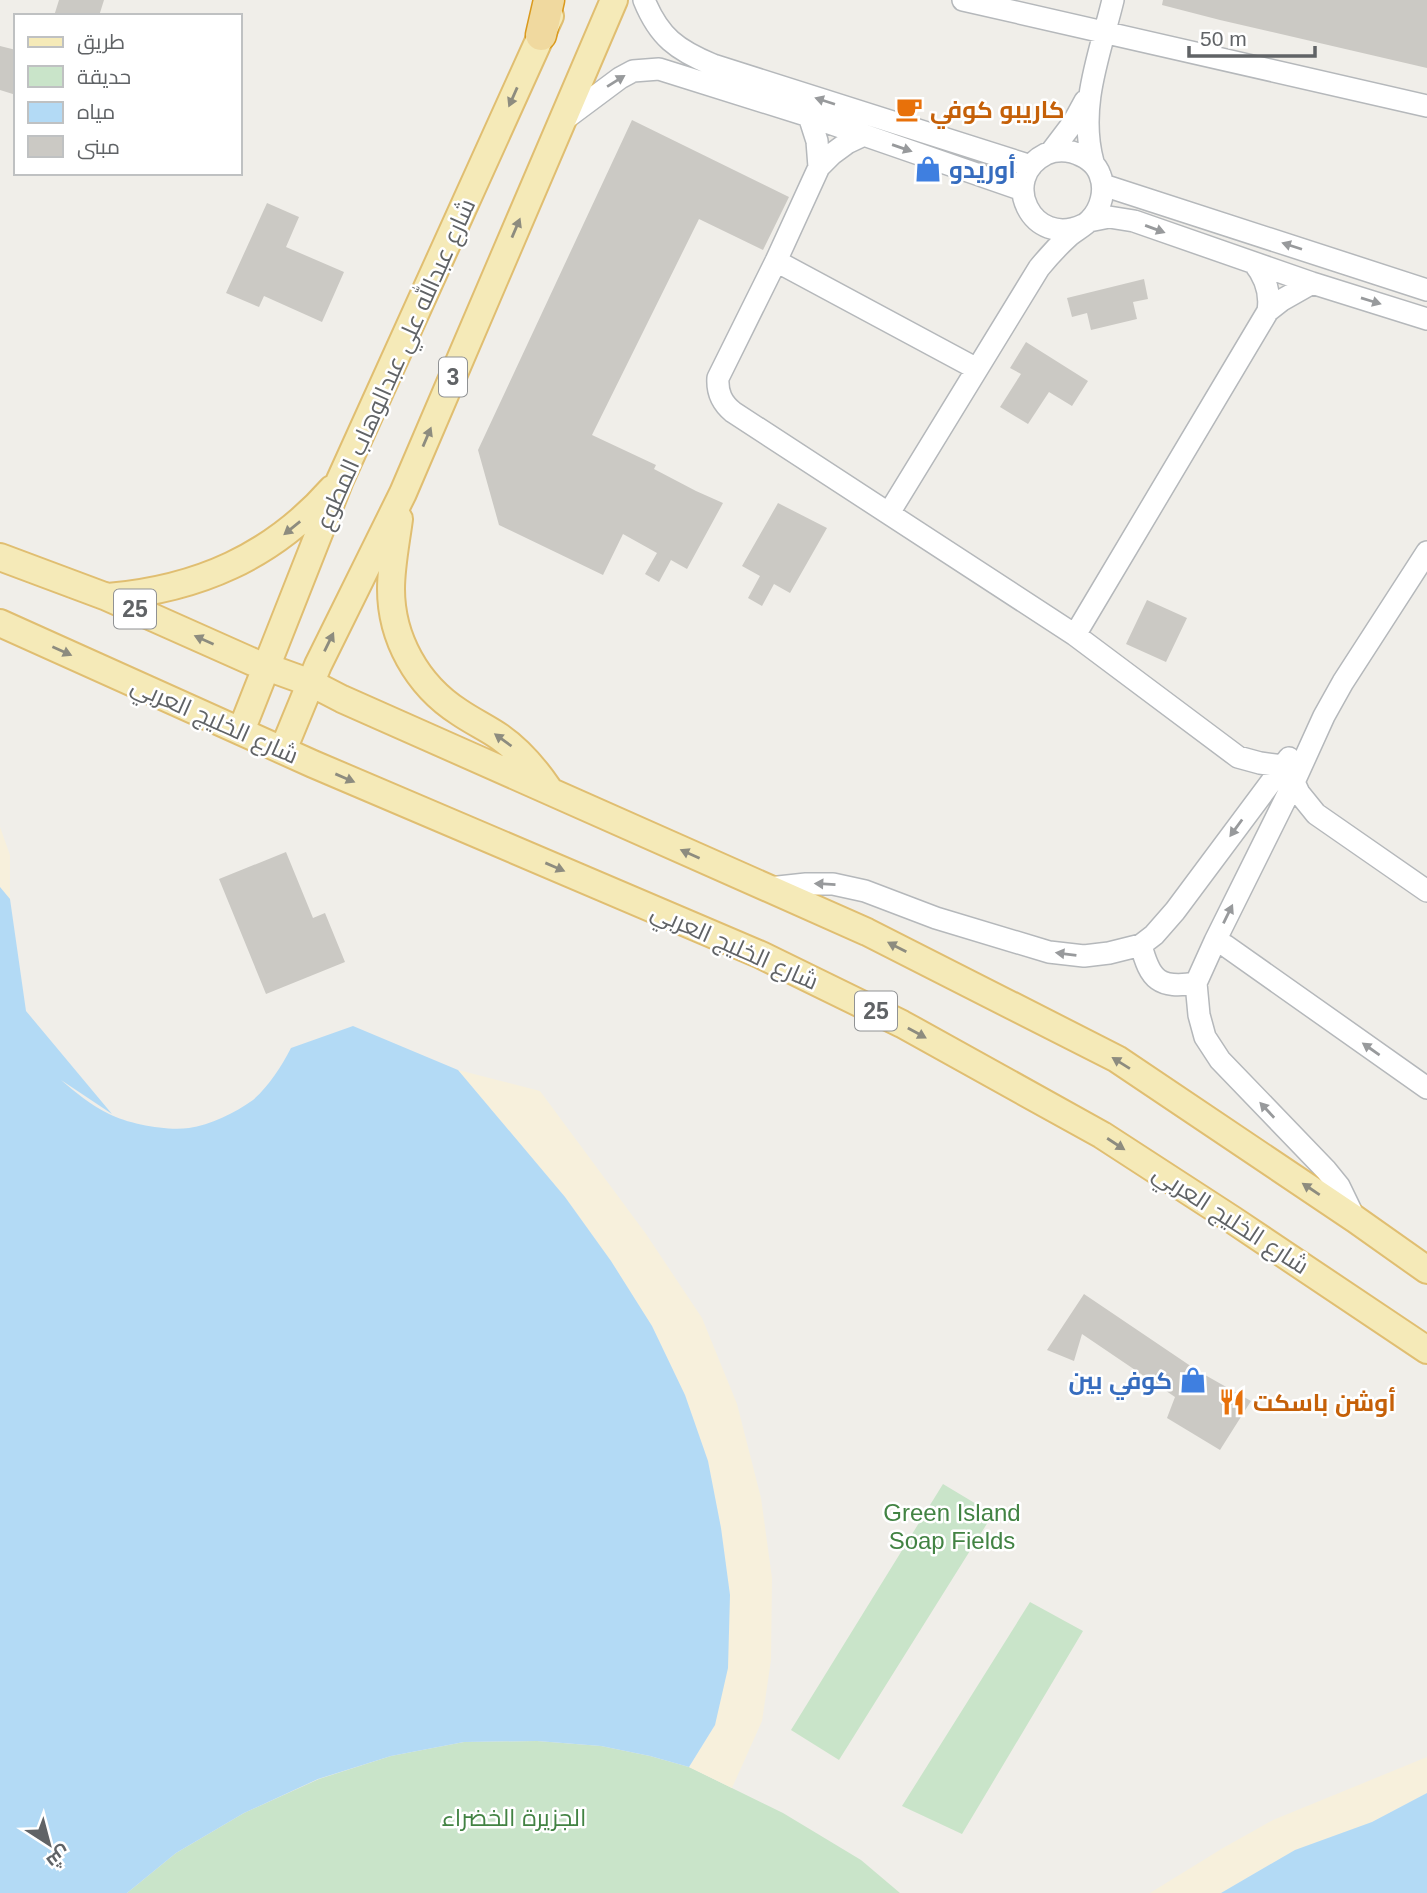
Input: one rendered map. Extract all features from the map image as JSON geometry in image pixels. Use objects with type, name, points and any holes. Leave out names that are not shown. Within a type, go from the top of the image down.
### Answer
[{"type":"highway","points":[[541,35],[549,0]]},
{"type":"main road","name":"شارع عبدالله علي عبدالوهاب المطوع","points":[[241,731],[340,480],[557,0]]},
{"type":"main road","name":"3","points":[[283,750],[311,683],[403,493],[614,0]]},
{"type":"main road","points":[[107,597],[166,589],[223,570],[275,541],[313,509],[340,480]]},
{"type":"main road","points":[[403,493],[391,589],[395,621],[405,652],[434,692],[460,713],[514,748],[549,790]]},
{"type":"main road","name":"25","points":[[0,557],[107,597],[267,667],[311,683],[867,932],[1116,1059],[1427,1270]]},
{"type":"main road","name":"شارع الخليج العربي","points":[[0,623],[313,764],[761,955],[902,1024],[1102,1135],[1427,1350]]},
{"type":"street","points":[[644,0],[650,15],[667,38],[688,54],[713,65],[1031,166]]},
{"type":"street","points":[[962,0],[1427,106]]},
{"type":"street","points":[[889,513],[1039,268],[1101,205],[1103,185],[1093,162],[1087,134],[1088,104],[1113,0]]},
{"type":"street","points":[[561,122],[608,86],[633,71],[659,69],[809,116],[1023,190]]},
{"type":"street","points":[[1051,152],[1073,123],[1090,90]]},
{"type":"street","points":[[809,116],[817,141],[819,167]]},
{"type":"street","points":[[864,135],[847,143],[819,167],[718,378],[722,401],[733,412],[1075,635],[1238,757],[1288,774],[1316,814],[1424,882]]},
{"type":"street","points":[[1039,268],[1040,243],[1034,219],[1024,201],[1023,190],[1031,166],[1051,152],[1063,150],[1077,153],[1093,162]]},
{"type":"street","points":[[1103,185],[1427,290]]},
{"type":"street","points":[[1034,219],[1058,230],[1075,229],[1099,217],[1122,218],[1254,264],[1427,319]]},
{"type":"street","points":[[776,261],[977,369]]},
{"type":"street","points":[[1075,635],[1268,311],[1267,285],[1254,264]]},
{"type":"street","points":[[1268,311],[1312,283]]},
{"type":"street","points":[[1355,1219],[1339,1186],[1326,1170],[1220,1060],[1205,1037],[1199,1015],[1196,983],[1277,815],[1288,774],[1343,682],[1427,552]]},
{"type":"street","points":[[1238,757],[1256,802]]},
{"type":"street","points":[[769,888],[833,884],[865,891],[936,918],[1049,952],[1084,956],[1109,953],[1141,945],[1154,935],[1256,802],[1288,774]]},
{"type":"street","points":[[1277,815],[1316,814]]},
{"type":"street","points":[[1215,941],[1427,1088]]},
{"type":"street","points":[[1141,945],[1151,974],[1161,983],[1179,986],[1196,983]]},
{"type":"green space","name":"Green Island Soap Fields","points":[[943,1484],[993,1514],[839,1760],[791,1730]]},
{"type":"green space","name":"Green Island Soap Fields","points":[[1030,1602],[1083,1631],[962,1834],[902,1806]]},
{"type":"green space","name":"الجزيرة الخضراء","points":[[537,1741],[601,1746],[689,1767],[783,1813],[861,1860],[900,1893],[127,1893],[176,1853],[244,1813],[319,1779],[391,1756],[464,1742]]},
{"type":"sand","points":[[0,827],[10,855],[10,899],[0,887]]},
{"type":"sand","points":[[458,1070],[540,1091],[646,1234],[702,1318],[737,1404],[761,1498],[772,1578],[771,1660],[762,1721],[732,1788],[689,1767],[715,1725],[730,1595],[708,1461],[685,1395],[652,1326],[611,1261],[565,1197]]},
{"type":"sand","points":[[1427,1757],[1427,1793],[1372,1822],[1295,1850],[1221,1893],[1150,1893],[1273,1820]]},
{"type":"water","points":[[0,887],[10,899],[26,1011],[112,1114],[61,1080],[102,1110],[117,1118],[159,1128],[180,1129],[205,1124],[230,1114],[253,1100],[274,1076],[291,1048],[353,1026],[458,1070],[565,1197],[611,1261],[652,1326],[685,1395],[708,1461],[730,1595],[728,1668],[715,1725],[689,1767],[601,1746],[537,1741],[464,1742],[391,1756],[318,1779],[244,1813],[176,1853],[127,1893],[0,1893]]},
{"type":"water","points":[[1427,1793],[1427,1893],[1221,1893],[1295,1850],[1372,1822]]},
{"type":"building","points":[[59,0],[104,0],[100,14],[55,14]]},
{"type":"building","points":[[1163,0],[1427,0],[1427,68],[1220,20],[1162,5]]},
{"type":"building","points":[[0,46],[14,50],[14,94],[0,90]]},
{"type":"building","points":[[632,120],[789,197],[763,250],[699,219],[592,435],[656,465],[654,469],[723,503],[687,569],[671,560],[659,582],[645,574],[657,553],[623,534],[603,575],[499,525],[478,450]]},
{"type":"building","points":[[267,203],[299,217],[286,247],[344,272],[322,322],[264,296],[259,307],[226,293]]},
{"type":"building","points":[[1144,279],[1148,299],[1133,302],[1137,319],[1091,330],[1087,313],[1072,317],[1067,298]]},
{"type":"building","points":[[1026,342],[1088,381],[1072,406],[1049,392],[1028,424],[1000,407],[1021,374],[1010,368]]},
{"type":"building","points":[[778,503],[827,528],[790,593],[774,584],[762,606],[748,598],[760,576],[742,566]]},
{"type":"building","points":[[1147,600],[1187,618],[1166,662],[1126,644]]},
{"type":"building","points":[[286,852],[313,918],[325,913],[345,962],[266,994],[219,879]]},
{"type":"building","points":[[1084,1294],[1198,1371],[1251,1401],[1220,1450],[1167,1418],[1175,1397],[1082,1334],[1074,1361],[1047,1350]]},
{"type":"place","name":"كاريبو كوفي","points":[[909,109]]},
{"type":"place","name":"أوريدو","points":[[928,169]]},
{"type":"place","name":"كوفي بين","points":[[1193,1380]]},
{"type":"place","name":"أوشن باسكت","points":[[1232,1402]]}]
